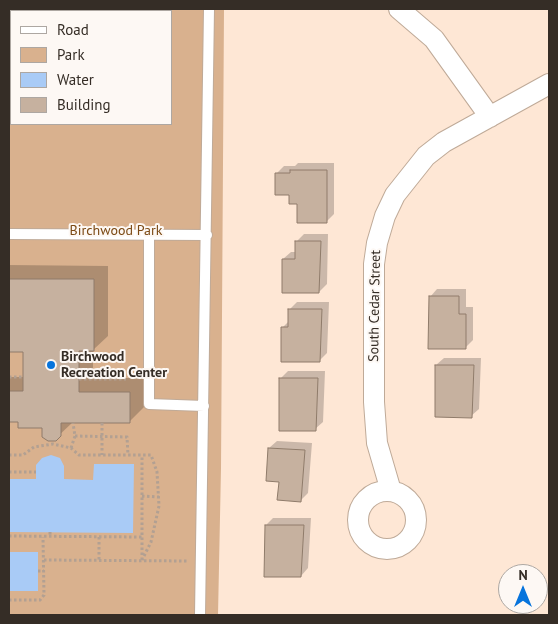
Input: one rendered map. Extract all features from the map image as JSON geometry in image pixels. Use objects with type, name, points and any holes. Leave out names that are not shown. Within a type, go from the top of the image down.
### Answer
[{"type":"street","points":[[399,9],[434,39],[490,117]]},
{"type":"street","name":"South Cedar Street","points":[[391,491],[377,443],[374,402],[374,264],[377,243],[385,216],[395,195],[411,172],[444,142],[549,84]]},
{"type":"lane","points":[[200,615],[209,9]]},
{"type":"lane","points":[[9,234],[207,235]]},
{"type":"lane","points":[[148,234],[148,404],[204,406]]},
{"type":"path","points":[[9,377],[23,377]]},
{"type":"path","points":[[80,379],[126,379]]},
{"type":"path","points":[[71,448],[75,436],[73,423]]},
{"type":"path","points":[[102,423],[102,455]]},
{"type":"path","points":[[75,436],[127,437],[128,455]]},
{"type":"path","points":[[9,455],[23,455],[34,447],[53,442],[71,448],[79,455],[151,455],[157,472],[160,497],[156,524],[142,560]]},
{"type":"path","points":[[142,455],[142,560]]},
{"type":"path","points":[[9,472],[36,472]]},
{"type":"path","points":[[142,496],[160,497]]},
{"type":"path","points":[[50,532],[50,537]]},
{"type":"path","points":[[9,536],[142,537]]},
{"type":"path","points":[[9,600],[40,600],[44,595],[43,537]]},
{"type":"path","points":[[99,537],[99,560]]},
{"type":"path","points":[[44,560],[190,561]]},
{"type":"path","points":[[38,571],[44,571]]},
{"type":"green space","name":"Birchwood Park","points":[[9,9],[224,9],[221,468],[218,615],[9,615]]},
{"type":"water","points":[[51,455],[60,458],[64,466],[64,479],[93,480],[94,464],[134,464],[133,533],[9,532],[9,479],[36,479],[36,465],[42,458]]},
{"type":"water","points":[[9,552],[38,552],[38,591],[9,591]]},
{"type":"building","points":[[290,170],[327,170],[327,223],[297,223],[297,204],[289,204],[289,195],[275,195],[275,173],[290,173]]},
{"type":"building","points":[[295,241],[321,241],[319,293],[282,293],[282,259],[295,259]]},
{"type":"building","name":"Birchwood Recreation Center","points":[[9,279],[94,279],[94,351],[79,351],[79,392],[130,392],[130,423],[61,423],[61,436],[56,441],[48,441],[42,437],[42,428],[18,428],[18,422],[9,422],[9,391],[23,391],[23,352],[9,352]]},
{"type":"building","points":[[429,296],[459,296],[459,314],[466,314],[466,349],[428,349]]},
{"type":"building","points":[[288,309],[322,309],[320,362],[281,362],[281,327],[288,327]]},
{"type":"building","points":[[435,365],[474,365],[472,418],[435,417]]},
{"type":"building","points":[[279,378],[318,378],[316,431],[279,431]]},
{"type":"building","points":[[268,448],[305,450],[301,502],[277,500],[279,482],[266,481]]},
{"type":"building","points":[[265,525],[304,525],[301,577],[264,577]]},
{"type":"place","name":"Birchwood Recreation Center","points":[[51,365]]}]
